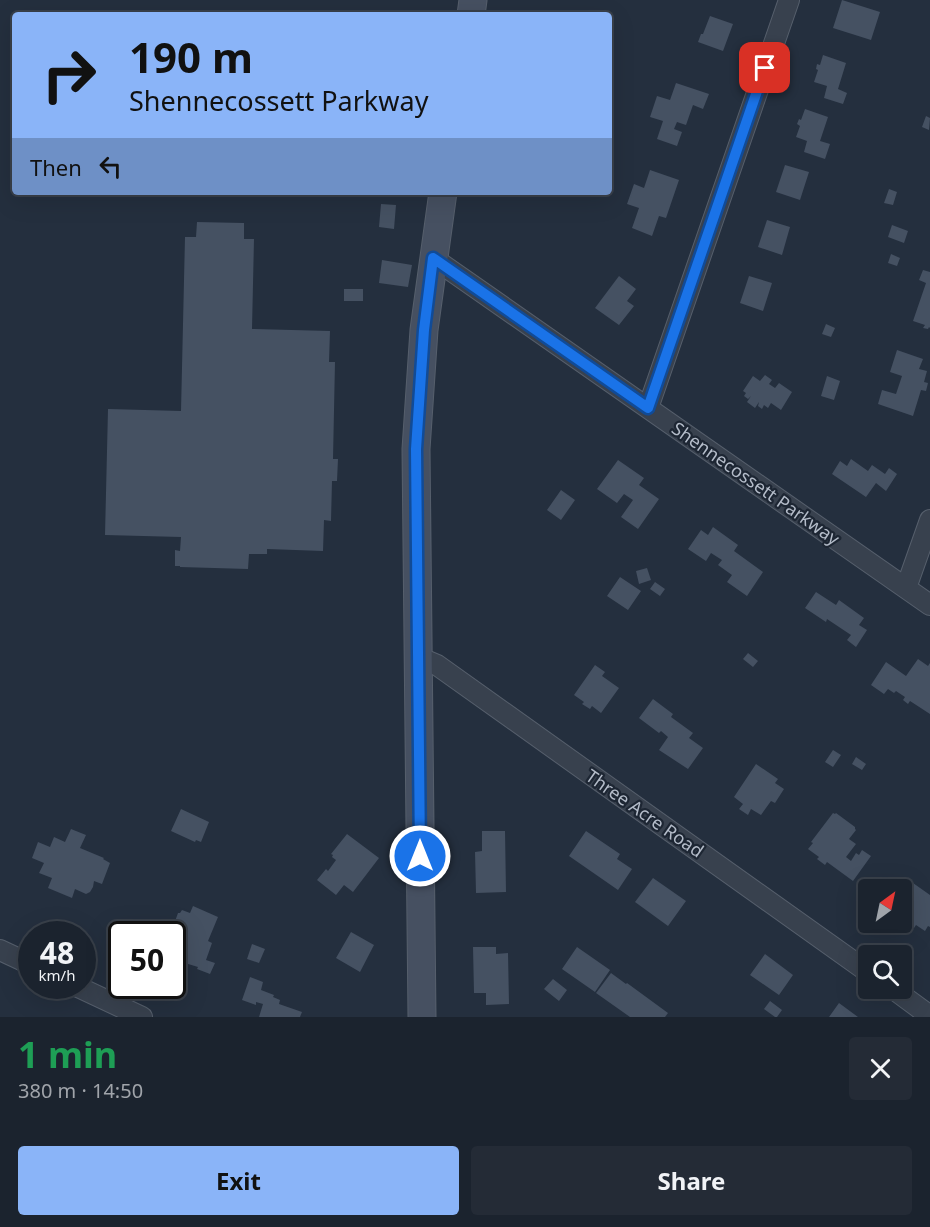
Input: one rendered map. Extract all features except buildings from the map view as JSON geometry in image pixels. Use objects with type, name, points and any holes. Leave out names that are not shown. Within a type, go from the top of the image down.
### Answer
[{"type":"main road","points":[[422,1017],[416,449],[424,330],[442,195]]},
{"type":"street","points":[[648,408],[789,0]]},
{"type":"street","name":"Shennecossett Parkway","points":[[433,258],[930,605]]},
{"type":"street","points":[[906,588],[930,520]]},
{"type":"street","name":"Three Acre Road","points":[[418,657],[437,665],[858,965]]},
{"type":"street","points":[[0,950],[18,958]]},
{"type":"street","points":[[96,995],[142,1017]]},
{"type":"street","points":[[907,999],[930,1016]]},
{"type":"route","points":[[420,856],[416,449],[424,330],[433,258],[648,408],[765,68]]}]
